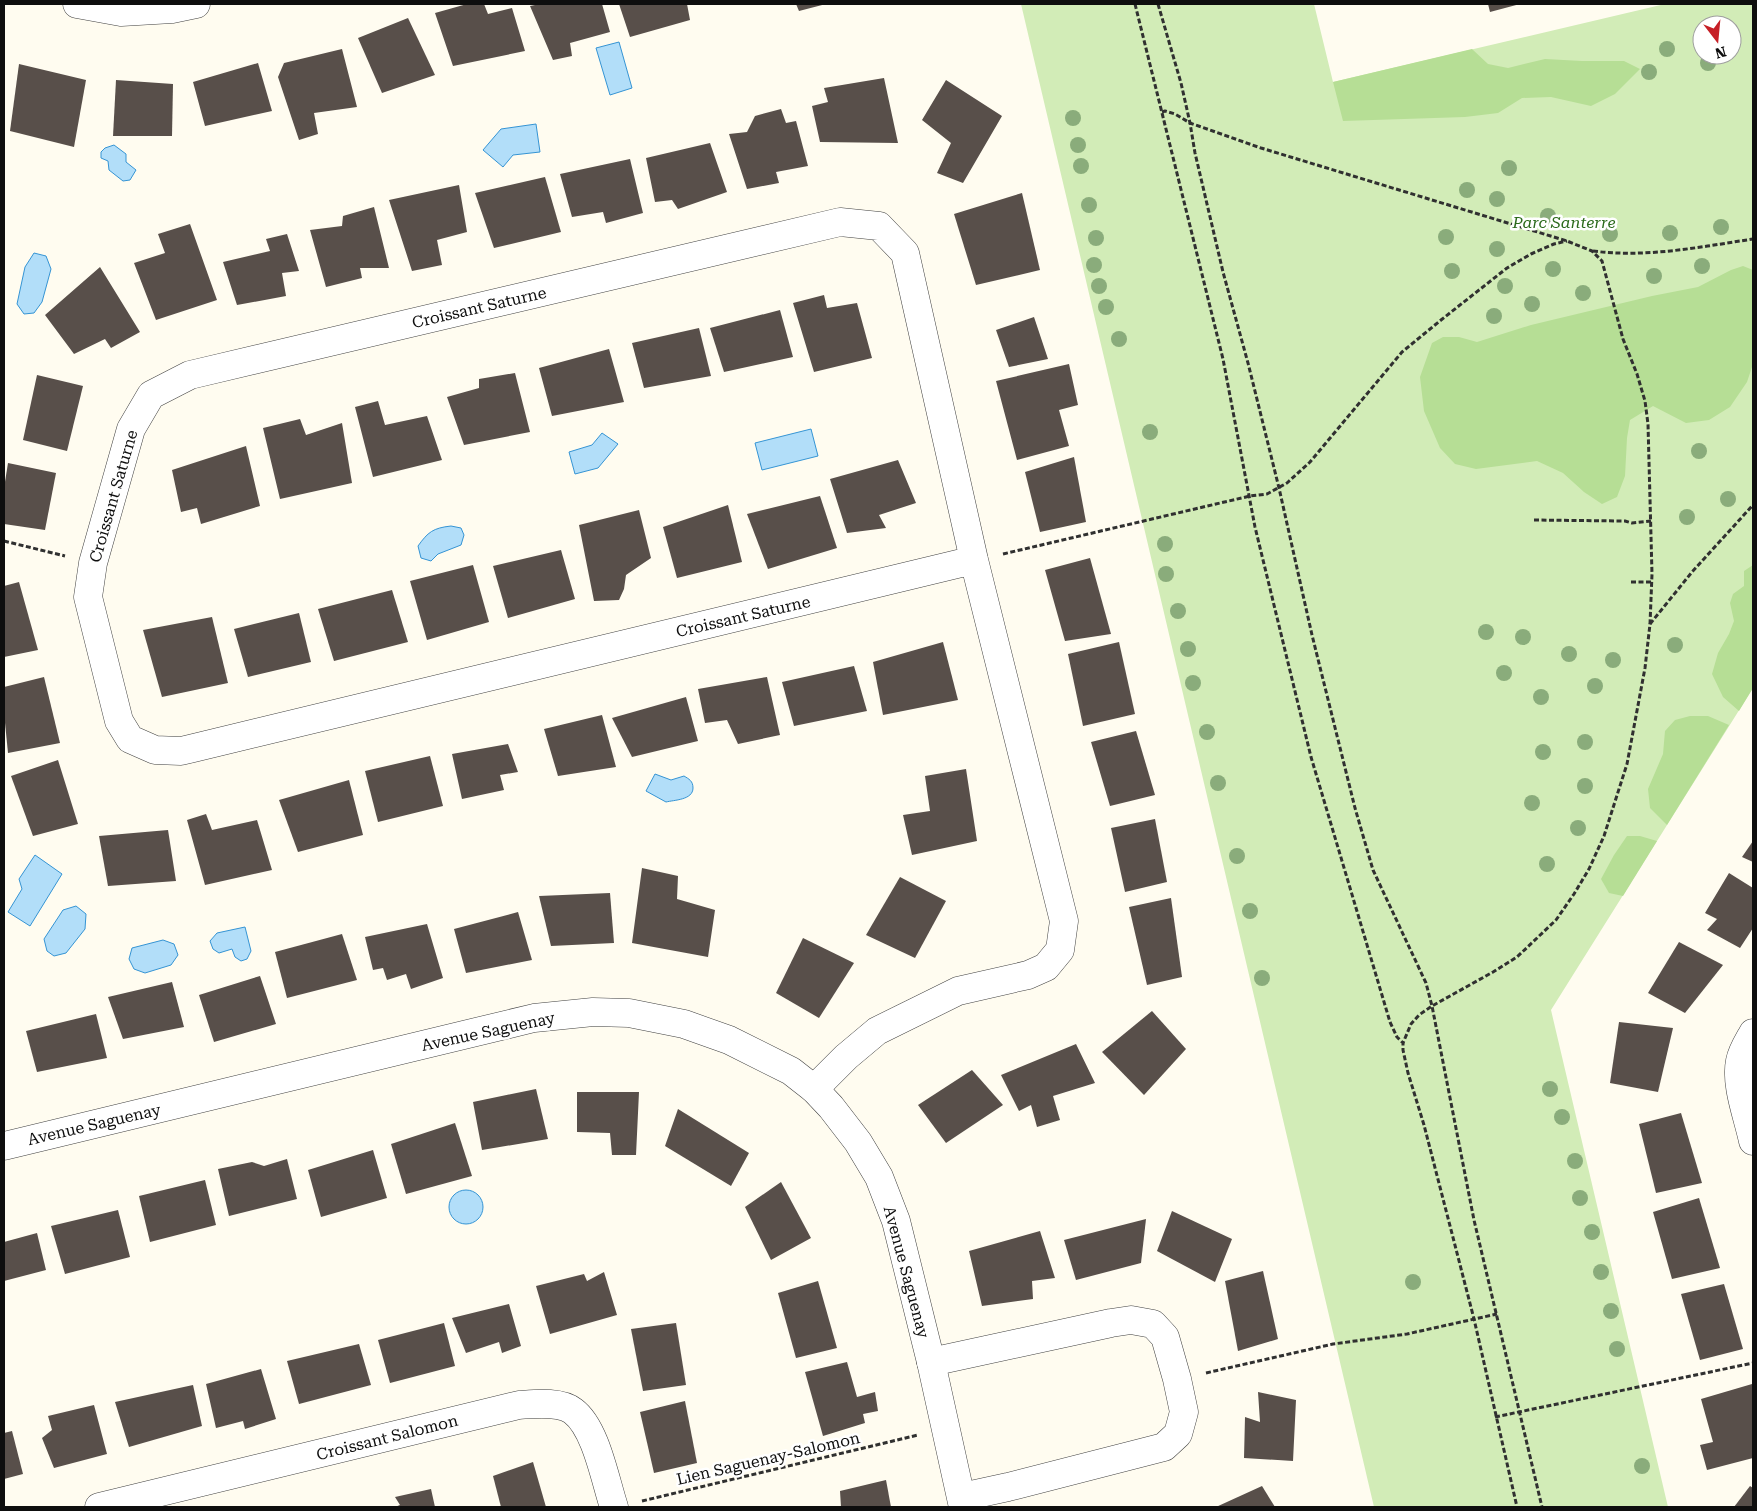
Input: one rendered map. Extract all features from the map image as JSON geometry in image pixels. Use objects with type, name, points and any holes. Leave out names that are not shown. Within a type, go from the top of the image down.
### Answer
[{"type":"street","points":[[77,4],[121,12],[172,9],[196,4]]},
{"type":"street","name":"Croissant Saturne","points":[[814,1089],[846,1056],[877,1031],[958,991],[1028,975],[1046,967],[1060,950],[1064,921],[974,560],[905,253],[879,226],[840,222],[190,375],[151,395],[130,429],[92,563],[88,597],[119,721],[130,739],[155,750],[181,751],[974,560]]},
{"type":"street","name":"Avenue Saguenay","points":[[4,1146],[534,1018],[593,1012],[629,1013],[684,1024],[729,1040],[791,1070],[814,1089],[831,1107],[858,1142],[879,1177],[896,1221],[931,1362],[962,1502],[1008,1487],[1164,1447],[1178,1434],[1184,1412],[1165,1337],[1153,1324],[1131,1320],[1111,1323],[931,1362]]},
{"type":"street","points":[[1753,1033],[1740,1060],[1739,1072],[1753,1141]]},
{"type":"street","name":"Croissant Salomon","points":[[98,1507],[519,1405],[550,1404],[572,1410],[591,1433],[625,1505]]},
{"type":"path","points":[[1134,4],[1223,359],[1255,527],[1313,765],[1390,1022],[1397,1037],[1403,1043]]},
{"type":"path","points":[[1158,4],[1181,83],[1195,153],[1223,272],[1280,488],[1312,634],[1355,808],[1373,870],[1426,982],[1446,1068],[1461,1158],[1542,1507]]},
{"type":"path","points":[[1162,112],[1174,114],[1190,123],[1261,148],[1567,241],[1592,251],[1620,254],[1656,253],[1753,239]]},
{"type":"path","points":[[1002,554],[1250,496],[1267,494],[1280,488],[1310,462],[1402,352],[1507,268],[1531,254],[1554,244],[1567,241]]},
{"type":"path","points":[[1517,1507],[1474,1319],[1424,1125],[1408,1073],[1403,1043],[1411,1024],[1419,1015],[1517,956],[1556,920],[1589,869],[1604,836],[1627,764],[1639,702],[1650,624],[1651,521],[1648,424],[1645,401],[1623,339],[1602,261],[1592,251]]},
{"type":"path","points":[[1650,624],[1692,572],[1753,505]]},
{"type":"path","points":[[1534,520],[1625,521],[1632,523],[1651,521]]},
{"type":"path","points":[[4,541],[92,563]]},
{"type":"path","points":[[1632,582],[1651,582]]},
{"type":"path","points":[[1205,1374],[1333,1344],[1408,1334],[1496,1314]]},
{"type":"path","points":[[1495,1417],[1753,1363]]},
{"type":"path","name":"Lien Saguenay-Salomon","points":[[625,1505],[925,1434]]},
{"type":"green space","name":"Parc Santerre","points":[[1021,4],[1314,4],[1333,82],[1665,4],[1753,4],[1753,688],[1551,1010],[1668,1507],[1374,1507]]},
{"type":"green space","points":[[1472,49],[1488,64],[1508,68],[1545,59],[1624,61],[1640,69],[1615,94],[1591,106],[1551,97],[1522,98],[1498,113],[1465,117],[1343,121],[1333,82]]},
{"type":"green space","points":[[1743,266],[1753,270],[1753,364],[1747,382],[1730,407],[1709,420],[1686,423],[1653,406],[1630,420],[1625,476],[1617,497],[1602,504],[1584,492],[1563,473],[1537,461],[1476,469],[1455,464],[1440,448],[1424,411],[1420,377],[1432,343],[1443,337],[1459,337],[1477,342],[1531,325],[1698,287]]},
{"type":"green space","points":[[1753,565],[1753,688],[1739,711],[1723,697],[1712,674],[1718,653],[1734,621],[1730,603],[1733,594],[1744,586],[1744,571]]},
{"type":"green space","points":[[1690,716],[1708,716],[1729,725],[1667,825],[1650,808],[1648,789],[1663,754],[1665,731],[1675,720]]},
{"type":"green space","points":[[1627,836],[1640,836],[1657,841],[1623,896],[1609,893],[1601,879]]},
{"type":"water","points":[[619,42],[632,88],[610,95],[596,48]]},
{"type":"water","points":[[536,124],[540,152],[513,155],[503,167],[483,150],[501,129]]},
{"type":"water","points":[[114,145],[126,154],[126,162],[136,170],[130,180],[123,181],[109,170],[108,161],[101,158],[101,152],[105,148]]},
{"type":"water","points":[[34,253],[46,256],[51,269],[42,302],[34,313],[24,314],[17,304],[25,267]]},
{"type":"water","points":[[811,429],[818,456],[762,470],[755,443]]},
{"type":"water","points":[[602,433],[618,444],[598,468],[575,474],[569,452],[592,445]]},
{"type":"water","points":[[451,526],[461,528],[464,535],[461,545],[438,554],[431,561],[421,558],[418,546],[425,537],[435,530]]},
{"type":"water","points":[[655,774],[671,780],[684,776],[689,779],[693,786],[692,792],[682,799],[666,802],[646,791]]},
{"type":"water","points":[[35,855],[62,874],[30,926],[8,912],[22,889],[19,879]]},
{"type":"water","points":[[76,906],[86,914],[85,929],[66,953],[54,956],[47,951],[44,939],[63,910]]},
{"type":"water","points":[[245,927],[251,951],[247,959],[241,961],[235,957],[232,949],[219,953],[213,949],[210,941],[217,933]]},
{"type":"water","points":[[163,940],[174,944],[178,955],[171,965],[145,973],[134,969],[129,959],[132,948]]},
{"type":"water","points":[[466,1190],[478,1195],[483,1207],[478,1219],[466,1224],[454,1219],[449,1207],[454,1195]]},
{"type":"building","points":[[467,4],[484,4],[488,14],[512,8],[525,51],[453,66],[435,13]]},
{"type":"building","points":[[540,4],[602,4],[610,32],[570,43],[572,56],[553,60],[530,6]]},
{"type":"building","points":[[619,4],[687,4],[690,20],[630,37]]},
{"type":"building","points":[[796,4],[826,4],[799,11]]},
{"type":"building","points":[[1488,4],[1520,4],[1490,12]]},
{"type":"building","points":[[408,18],[435,75],[382,93],[358,38]]},
{"type":"building","points":[[342,49],[357,107],[314,113],[318,134],[299,140],[278,77],[284,63]]},
{"type":"building","points":[[258,63],[272,111],[205,126],[193,82]]},
{"type":"building","points":[[19,64],[86,80],[74,147],[10,131]]},
{"type":"building","points":[[884,78],[898,143],[820,142],[812,106],[828,102],[824,88]]},
{"type":"building","points":[[116,80],[173,84],[172,136],[113,136]]},
{"type":"building","points":[[946,80],[1002,116],[963,183],[937,173],[951,143],[922,120]]},
{"type":"building","points":[[781,109],[786,123],[796,121],[808,166],[776,172],[779,183],[747,189],[729,134],[747,132],[755,116]]},
{"type":"building","points":[[710,143],[727,192],[678,209],[672,200],[655,202],[646,158]]},
{"type":"building","points":[[630,159],[643,213],[606,223],[603,212],[572,217],[560,174]]},
{"type":"building","points":[[545,177],[561,232],[494,248],[475,193]]},
{"type":"building","points":[[459,185],[467,232],[437,240],[442,265],[412,271],[389,200]]},
{"type":"building","points":[[1022,193],[1040,270],[976,285],[954,214]]},
{"type":"building","points":[[374,207],[389,268],[360,268],[362,278],[326,287],[310,230],[342,226],[343,216]]},
{"type":"building","points":[[190,224],[217,300],[156,320],[134,263],[165,253],[158,234]]},
{"type":"building","points":[[287,234],[299,271],[282,273],[286,296],[237,305],[223,262],[270,251],[266,239]]},
{"type":"building","points":[[100,267],[140,332],[111,348],[105,339],[74,354],[45,315]]},
{"type":"building","points":[[824,295],[827,308],[857,303],[872,358],[814,372],[793,303]]},
{"type":"building","points":[[780,310],[793,357],[724,372],[710,328]]},
{"type":"building","points":[[1034,317],[1048,359],[1009,367],[996,330]]},
{"type":"building","points":[[699,328],[711,376],[644,388],[632,343]]},
{"type":"building","points":[[609,349],[624,402],[552,416],[539,368]]},
{"type":"building","points":[[1069,364],[1078,405],[1059,410],[1069,446],[1017,460],[996,381]]},
{"type":"building","points":[[515,373],[530,432],[464,445],[447,397],[479,388],[479,379]]},
{"type":"building","points":[[37,375],[83,386],[67,451],[23,440]]},
{"type":"building","points":[[378,401],[385,425],[427,416],[442,460],[373,477],[355,407]]},
{"type":"building","points":[[300,419],[306,435],[342,423],[352,483],[280,499],[263,428]]},
{"type":"building","points":[[246,446],[260,506],[201,524],[197,508],[181,512],[172,470]]},
{"type":"building","points":[[1074,457],[1086,522],[1040,532],[1025,472]]},
{"type":"building","points":[[898,460],[916,503],[879,515],[886,528],[847,533],[830,479]]},
{"type":"building","points":[[8,463],[56,473],[45,530],[4,524],[4,488]]},
{"type":"building","points":[[820,496],[837,548],[768,569],[747,514]]},
{"type":"building","points":[[728,505],[742,562],[677,578],[663,527]]},
{"type":"building","points":[[639,510],[651,558],[626,575],[624,589],[619,600],[594,601],[579,525]]},
{"type":"building","points":[[561,550],[575,599],[508,618],[493,566]]},
{"type":"building","points":[[1090,558],[1111,634],[1065,641],[1045,570]]},
{"type":"building","points":[[473,565],[489,622],[427,640],[410,581]]},
{"type":"building","points":[[19,582],[38,650],[4,657],[4,586]]},
{"type":"building","points":[[392,590],[408,642],[334,661],[318,609]]},
{"type":"building","points":[[299,613],[311,662],[248,677],[234,629]]},
{"type":"building","points":[[212,617],[228,683],[162,697],[143,630]]},
{"type":"building","points":[[943,642],[958,700],[883,715],[873,662]]},
{"type":"building","points":[[1119,642],[1135,714],[1083,726],[1068,654]]},
{"type":"building","points":[[854,666],[867,711],[794,726],[782,682]]},
{"type":"building","points":[[44,677],[60,743],[8,753],[4,713],[4,687]]},
{"type":"building","points":[[767,677],[780,735],[738,744],[727,720],[705,723],[698,689]]},
{"type":"building","points":[[686,697],[698,741],[632,757],[612,718]]},
{"type":"building","points":[[602,715],[616,767],[558,776],[544,729]]},
{"type":"building","points":[[1136,731],[1155,795],[1110,806],[1091,742]]},
{"type":"building","points":[[508,744],[518,772],[500,775],[504,790],[462,799],[452,754]]},
{"type":"building","points":[[430,756],[443,806],[378,822],[365,771]]},
{"type":"building","points":[[58,760],[78,824],[33,836],[11,776]]},
{"type":"building","points":[[966,769],[977,841],[912,855],[903,815],[930,811],[925,776]]},
{"type":"building","points":[[349,780],[363,835],[298,852],[279,800]]},
{"type":"building","points":[[206,814],[212,830],[257,820],[272,870],[205,885],[187,820]]},
{"type":"building","points":[[1155,819],[1167,882],[1125,892],[1111,828]]},
{"type":"building","points":[[168,830],[176,881],[108,886],[99,836]]},
{"type":"building","points":[[1753,841],[1753,862],[1742,857]]},
{"type":"building","points":[[642,868],[678,876],[677,899],[715,910],[708,957],[632,943]]},
{"type":"building","points":[[1729,873],[1753,888],[1753,928],[1740,948],[1707,930],[1717,919],[1705,913]]},
{"type":"building","points":[[900,877],[946,901],[915,958],[866,935]]},
{"type":"building","points":[[610,893],[614,943],[551,946],[539,896]]},
{"type":"building","points":[[1171,898],[1182,977],[1147,985],[1129,907]]},
{"type":"building","points":[[518,912],[532,960],[466,973],[454,929]]},
{"type":"building","points":[[427,924],[443,978],[411,989],[406,974],[387,980],[383,968],[373,970],[365,937]]},
{"type":"building","points":[[342,934],[357,980],[287,998],[275,952]]},
{"type":"building","points":[[803,938],[854,963],[819,1018],[776,993]]},
{"type":"building","points":[[1679,942],[1723,965],[1685,1013],[1648,993]]},
{"type":"building","points":[[260,976],[276,1024],[214,1042],[199,995]]},
{"type":"building","points":[[172,982],[184,1027],[123,1039],[108,997]]},
{"type":"building","points":[[1152,1011],[1186,1049],[1144,1095],[1102,1052]]},
{"type":"building","points":[[96,1014],[107,1058],[37,1072],[26,1031]]},
{"type":"building","points":[[1619,1022],[1673,1028],[1658,1092],[1610,1083]]},
{"type":"building","points":[[1076,1044],[1095,1083],[1053,1096],[1060,1120],[1037,1127],[1031,1105],[1019,1111],[1001,1075]]},
{"type":"building","points":[[972,1070],[1003,1105],[946,1143],[918,1105]]},
{"type":"building","points":[[536,1089],[548,1139],[482,1150],[473,1102]]},
{"type":"building","points":[[577,1092],[639,1092],[636,1155],[612,1155],[610,1133],[577,1132]]},
{"type":"building","points":[[678,1109],[749,1153],[731,1186],[665,1146]]},
{"type":"building","points":[[1681,1113],[1702,1183],[1656,1193],[1639,1124]]},
{"type":"building","points":[[455,1123],[472,1176],[406,1194],[391,1144]]},
{"type":"building","points":[[373,1150],[387,1198],[321,1217],[308,1170]]},
{"type":"building","points":[[287,1159],[297,1199],[229,1216],[218,1169],[252,1162],[264,1166]]},
{"type":"building","points":[[205,1180],[216,1225],[150,1242],[139,1196]]},
{"type":"building","points":[[781,1182],[811,1238],[771,1260],[745,1207]]},
{"type":"building","points":[[1699,1198],[1720,1268],[1672,1279],[1653,1212]]},
{"type":"building","points":[[118,1210],[130,1257],[65,1274],[51,1226]]},
{"type":"building","points":[[1172,1211],[1232,1239],[1215,1282],[1157,1251]]},
{"type":"building","points":[[1146,1219],[1141,1263],[1076,1280],[1064,1240]]},
{"type":"building","points":[[1040,1231],[1055,1278],[1032,1281],[1033,1299],[982,1306],[969,1251]]},
{"type":"building","points":[[37,1233],[46,1270],[4,1281],[4,1242]]},
{"type":"building","points":[[1263,1271],[1278,1339],[1238,1351],[1225,1281]]},
{"type":"building","points":[[604,1272],[617,1315],[550,1334],[536,1286],[584,1274],[587,1281]]},
{"type":"building","points":[[818,1281],[837,1348],[796,1358],[778,1293]]},
{"type":"building","points":[[1724,1284],[1743,1349],[1700,1360],[1681,1294]]},
{"type":"building","points":[[509,1304],[521,1346],[502,1353],[499,1342],[466,1353],[452,1318]]},
{"type":"building","points":[[444,1323],[455,1366],[390,1383],[378,1340]]},
{"type":"building","points":[[676,1323],[686,1385],[643,1391],[631,1329]]},
{"type":"building","points":[[359,1344],[371,1385],[299,1404],[287,1361]]},
{"type":"building","points":[[847,1362],[857,1397],[875,1392],[878,1411],[863,1414],[865,1423],[823,1436],[805,1372]]},
{"type":"building","points":[[261,1369],[276,1419],[245,1429],[243,1421],[216,1428],[206,1384]]},
{"type":"building","points":[[1752,1384],[1753,1458],[1707,1470],[1700,1445],[1713,1442],[1701,1399]]},
{"type":"building","points":[[193,1385],[202,1426],[129,1447],[115,1402]]},
{"type":"building","points":[[1258,1392],[1296,1400],[1293,1461],[1244,1458],[1245,1417],[1260,1422]]},
{"type":"building","points":[[685,1401],[697,1463],[654,1473],[640,1412]]},
{"type":"building","points":[[94,1405],[107,1454],[54,1468],[42,1438],[52,1430],[48,1416]]},
{"type":"building","points":[[12,1431],[23,1474],[4,1479],[4,1433]]},
{"type":"building","points":[[533,1462],[546,1507],[501,1507],[493,1476]]},
{"type":"building","points":[[886,1480],[891,1507],[841,1507],[840,1491]]},
{"type":"building","points":[[1262,1486],[1275,1507],[1216,1507]]},
{"type":"building","points":[[1750,1486],[1753,1488],[1753,1507],[1734,1507]]},
{"type":"building","points":[[431,1489],[435,1507],[395,1507],[400,1505],[395,1497]]}]
